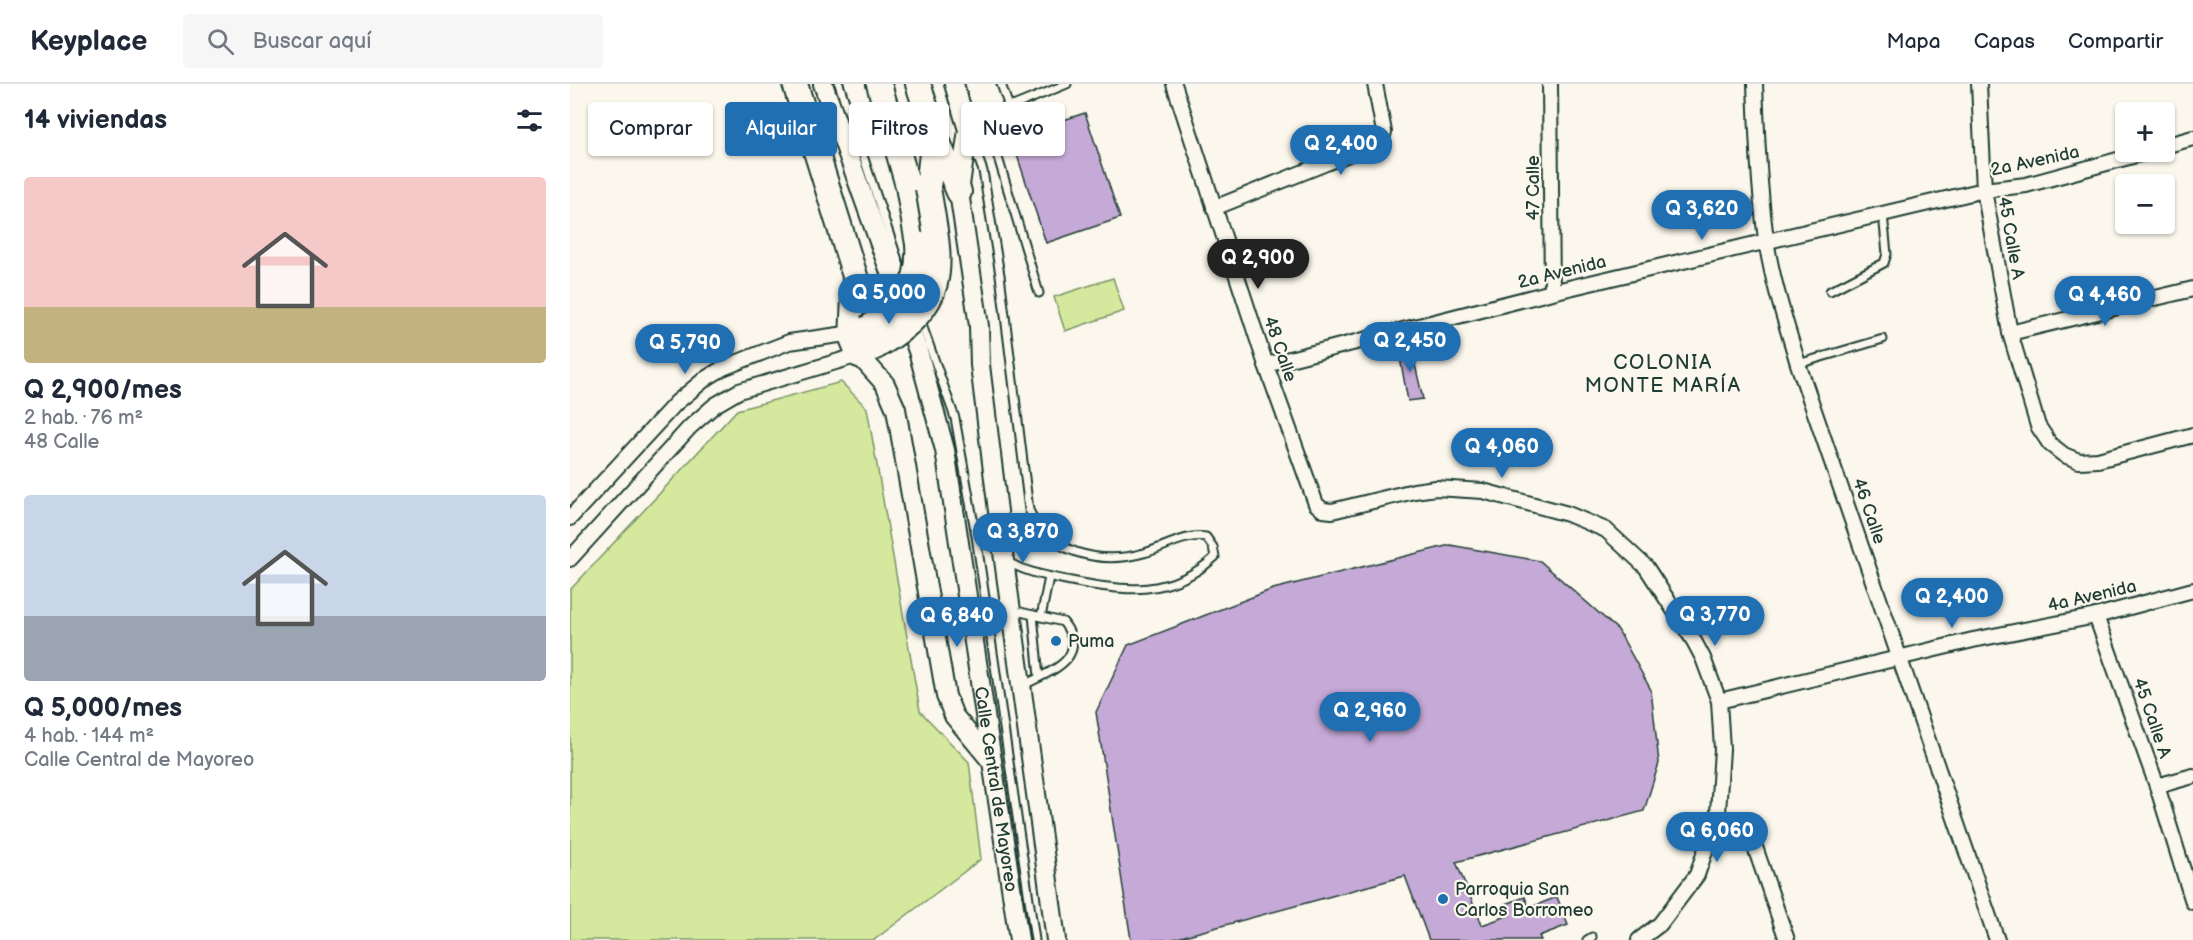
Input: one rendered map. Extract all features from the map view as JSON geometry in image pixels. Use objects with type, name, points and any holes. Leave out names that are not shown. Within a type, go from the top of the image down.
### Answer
[{"type":"highway","points":[[795,84],[855,276],[864,341]]},
{"type":"highway","points":[[864,341],[910,292],[917,272],[918,244],[908,186],[879,84]]},
{"type":"highway","points":[[918,84],[924,102]]},
{"type":"highway","points":[[864,341],[913,323],[926,307],[933,293],[937,259],[928,188],[931,156]]},
{"type":"highway","points":[[944,156],[959,192]]},
{"type":"main road","name":"Calle Central de Mayoreo","points":[[823,84],[918,351],[945,450],[992,763],[1014,937]]},
{"type":"main road","name":"Calle Central de Mayoreo","points":[[954,84],[961,107]]},
{"type":"main road","name":"Calle Central de Mayoreo","points":[[964,156],[959,192],[979,326],[980,365],[1004,560],[1056,940]]},
{"type":"main road","points":[[864,341],[896,410],[949,707],[992,763]]},
{"type":"street","name":"48 Calle","points":[[1174,84],[1266,365],[1316,504],[1323,510],[1332,511],[1414,491],[1461,488],[1483,491],[1568,514],[1606,531],[1646,567],[1694,640],[1719,701]]},
{"type":"street","points":[[1214,208],[1382,141],[1384,132],[1375,84]]},
{"type":"street","name":"47 Calle","points":[[1550,84],[1552,292]]},
{"type":"street","name":"46 Calle","points":[[1755,84],[1758,177],[1766,242],[1798,364],[1902,658],[1997,940]]},
{"type":"street","name":"45 Calle A","points":[[1979,84],[1984,190],[2010,333],[2038,426],[2050,444],[2064,455],[2079,460],[2098,460],[2193,435]]},
{"type":"street","points":[[2175,143],[2193,138]]},
{"type":"street","name":"2a Avenida","points":[[1266,365],[1552,292],[1984,190],[2026,185],[2115,161]]},
{"type":"street","points":[[2010,333],[2193,289]]},
{"type":"street","points":[[570,518],[676,403],[705,379],[723,368],[789,342],[864,341]]},
{"type":"street","points":[[570,559],[690,427],[715,405],[739,391],[864,341]]},
{"type":"street","name":"4a Avenida","points":[[1719,701],[1973,639],[2096,616],[2193,590]]},
{"type":"street","name":"45 Calle A","points":[[2096,616],[2157,786],[2193,902]]},
{"type":"street","points":[[1639,940],[1660,924],[1697,875],[1718,813],[1722,749],[1719,701]]},
{"type":"street","points":[[2157,786],[2193,776]]},
{"type":"street","points":[[1747,824],[1787,940]]},
{"type":"lane","points":[[839,84],[896,261],[932,345],[957,429],[983,580],[1035,940]]},
{"type":"lane","points":[[1001,84],[1007,102]]},
{"type":"lane","points":[[1023,102],[1067,84]]},
{"type":"lane","points":[[977,156],[982,171],[1000,275],[1029,510],[1035,524],[1063,547],[1102,559],[1145,553],[1192,535],[1206,537],[1214,547],[1215,557],[1198,573],[1161,586],[1119,590],[1024,572],[1004,560]]},
{"type":"lane","points":[[998,156],[1039,293]]},
{"type":"lane","points":[[1830,291],[1884,263],[1887,254],[1883,214]]},
{"type":"lane","points":[[1798,364],[1883,339]]},
{"type":"lane","points":[[1039,677],[1037,616],[1049,577]]},
{"type":"lane","points":[[1011,610],[1063,622],[1070,630],[1072,652],[1068,661],[1021,687]]},
{"type":"green space","points":[[1113,278],[1124,311],[1065,331],[1054,297]]},
{"type":"green space","points":[[841,382],[867,408],[920,711],[969,762],[981,859],[874,940],[570,940],[570,590],[737,410]]},
{"type":"building","points":[[1085,113],[1120,218],[1046,243],[1017,156],[1065,156],[1065,119]]},
{"type":"building","points":[[1410,343],[1423,399],[1408,401],[1398,347]]},
{"type":"building","points":[[1450,545],[1540,561],[1618,630],[1651,690],[1659,763],[1644,811],[1456,862],[1482,925],[1510,915],[1506,904],[1525,897],[1529,908],[1557,897],[1568,925],[1539,936],[1541,940],[1429,940],[1405,876],[1170,940],[1131,940],[1096,712],[1128,645],[1273,589]]},
{"type":"place","name":"Puma","points":[[1056,641]]},
{"type":"place","name":"Parroquia San Carlos Borromeo","points":[[1443,899]]},
{"type":"district","name":"COLONIA MONTE MARÍA","points":[[1663,374]]}]
